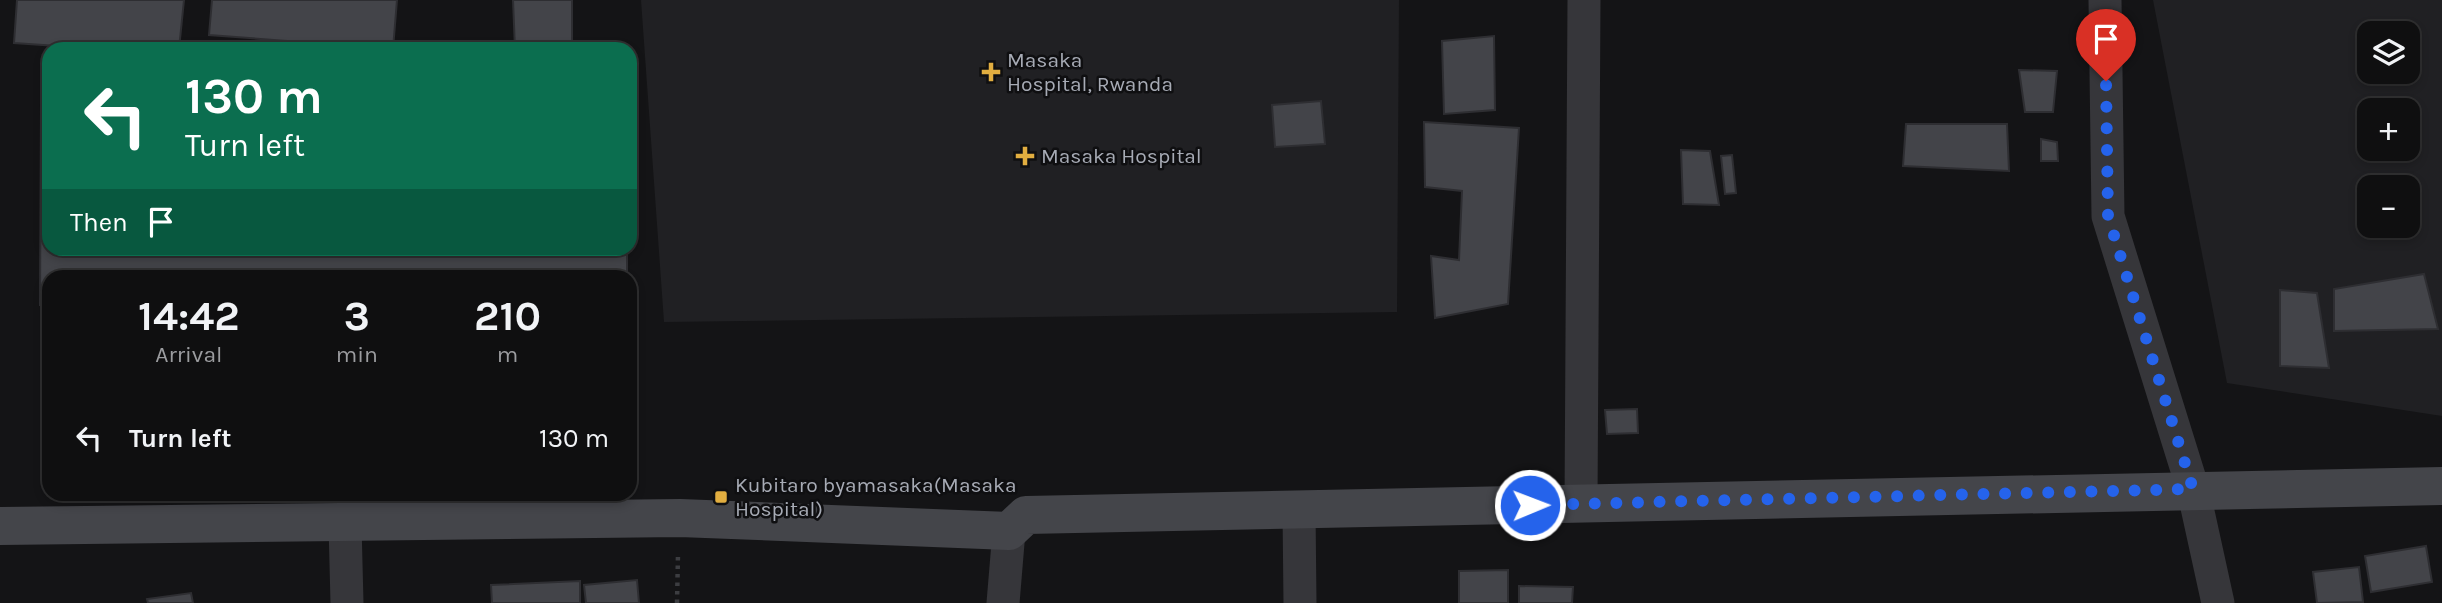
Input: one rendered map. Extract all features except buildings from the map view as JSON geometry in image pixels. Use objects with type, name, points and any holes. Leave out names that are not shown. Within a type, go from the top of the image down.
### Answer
[{"type":"street","points":[[1581,504],[1584,0]]},
{"type":"street","points":[[2105,0],[2108,216],[2193,489],[2218,603]]},
{"type":"street","points":[[0,526],[680,518],[1009,531],[1026,516],[2193,489],[2442,486]]},
{"type":"street","points":[[1299,510],[1300,603]]},
{"type":"street","points":[[345,524],[347,603]]},
{"type":"street","points":[[1003,603],[1009,531]]},
{"type":"path","points":[[677,603],[680,518]]},
{"type":"shaded area","name":"Masaka Hospital","points":[[641,0],[1399,0],[1397,312],[664,322]]},
{"type":"shaded area","points":[[2153,0],[2442,0],[2442,416],[2227,383]]},
{"type":"place","name":"Masaka Hospital, Rwanda","points":[[991,72]]},
{"type":"place","name":"Masaka Hospital","points":[[1025,156]]},
{"type":"place","name":"Kubitaro byamasaka(Masaka Hospital)","points":[[721,497]]},
{"type":"route","points":[[1530,505],[2193,489],[2108,216],[2106,81]]}]
